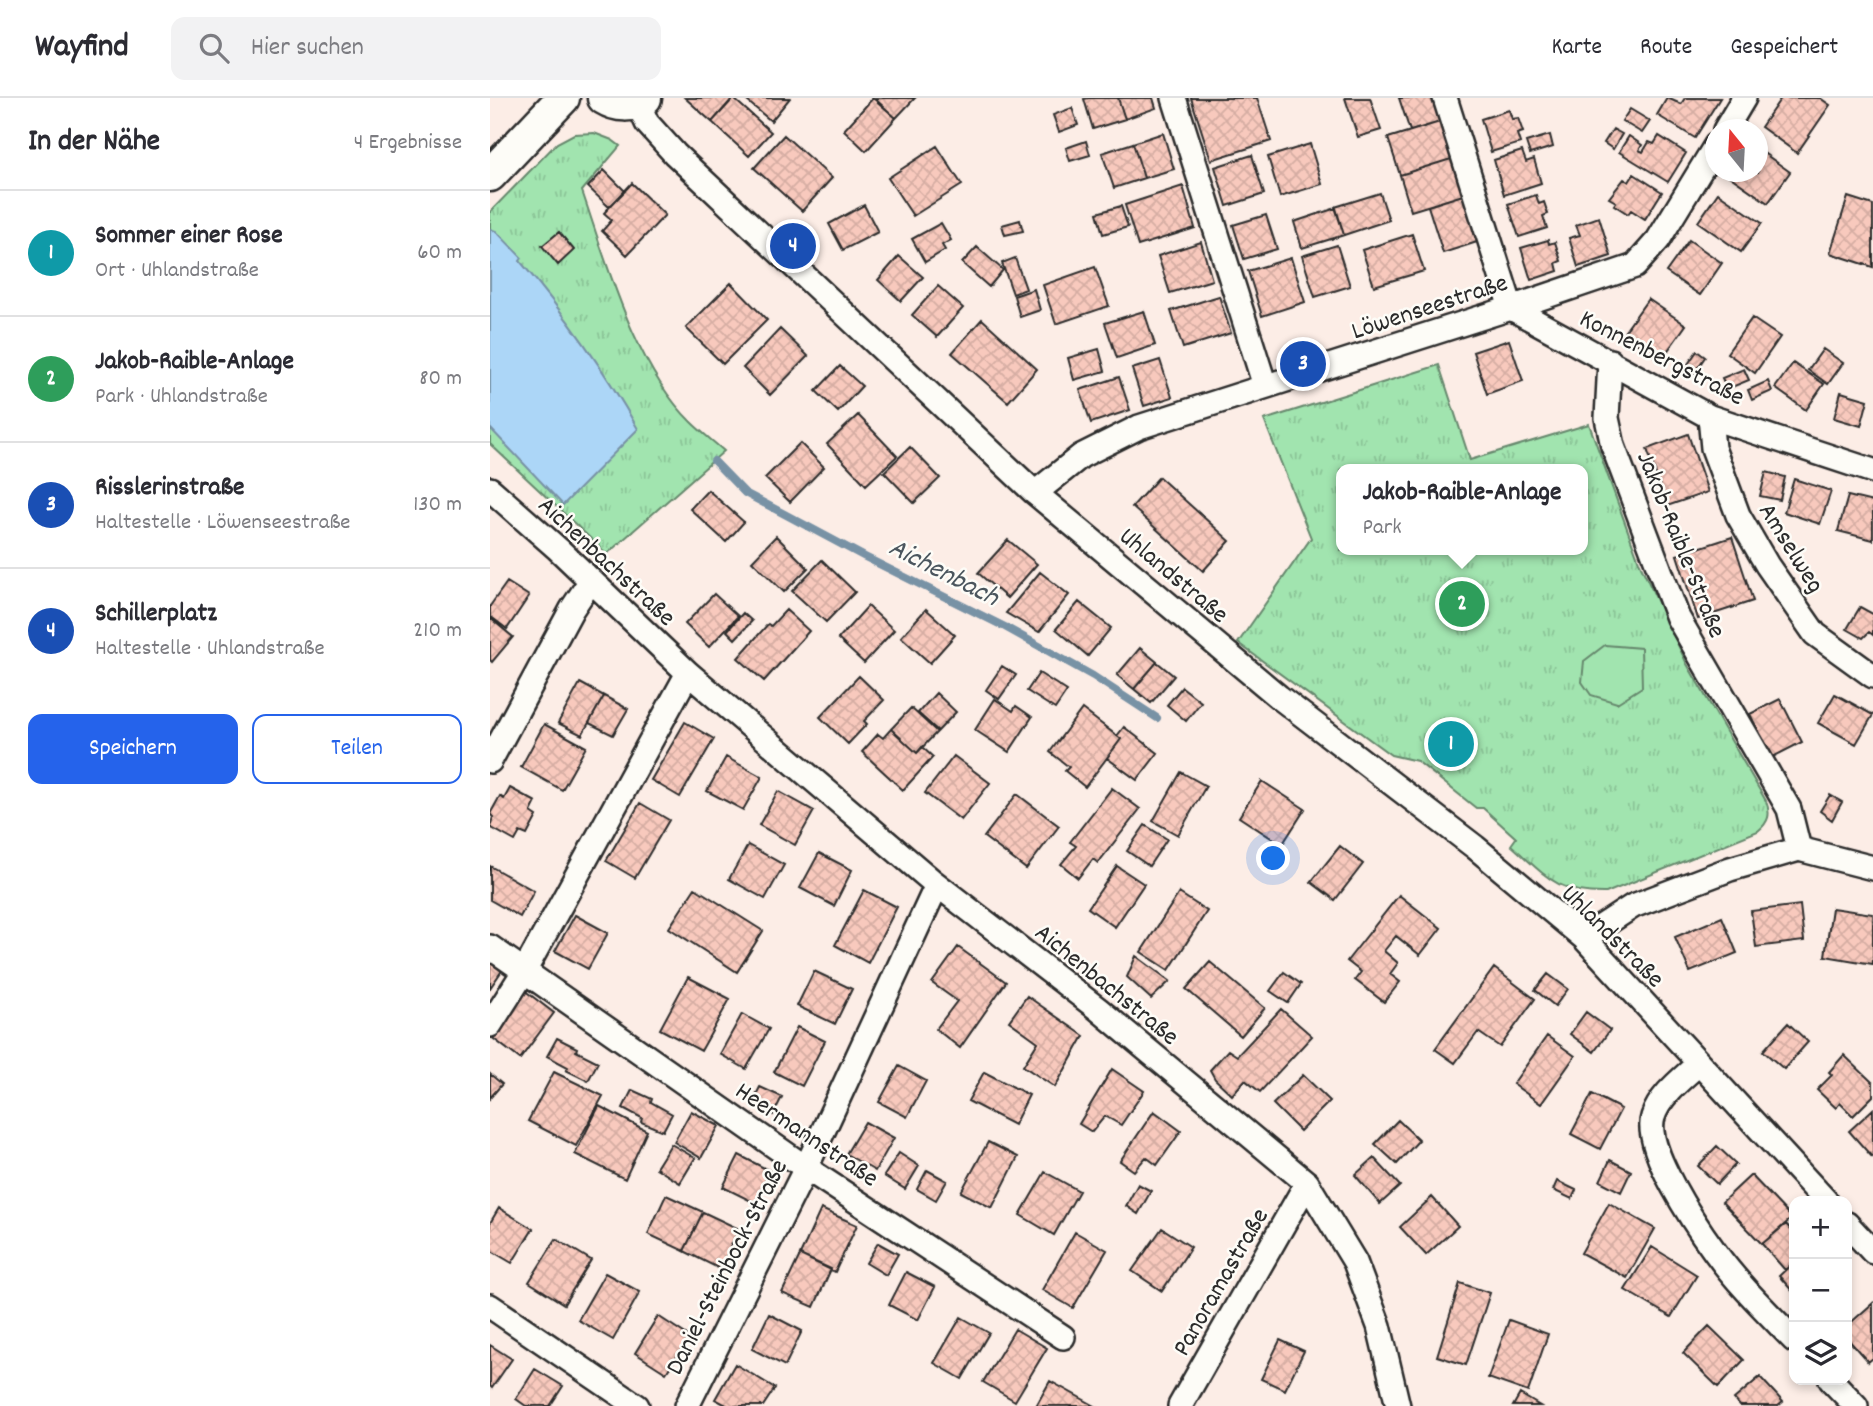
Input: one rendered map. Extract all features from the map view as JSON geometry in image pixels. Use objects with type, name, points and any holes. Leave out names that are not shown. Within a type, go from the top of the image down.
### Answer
[{"type":"main road","points":[[490,176],[563,98]]},
{"type":"main road","points":[[604,98],[617,104],[641,100]]},
{"type":"street","points":[[1174,98],[1265,386]]},
{"type":"street","points":[[1445,98],[1511,308]]},
{"type":"street","points":[[1732,119],[1744,98]]},
{"type":"street","name":"Uhlandstraße","points":[[641,100],[647,123],[675,154],[1035,493],[1279,697],[1475,847],[1584,938],[1821,1196]]},
{"type":"street","name":"Löwenseestraße","points":[[1035,493],[1081,456],[1139,427],[1635,266],[1658,240],[1705,163]]},
{"type":"street","name":"Konnenbergstraße","points":[[1511,308],[1710,417],[1873,471]]},
{"type":"street","name":"Jakob-Raible-Straße","points":[[1610,361],[1607,418],[1613,446],[1678,618],[1789,809],[1800,849]]},
{"type":"street","name":"Amselweg","points":[[1710,417],[1713,448],[1738,514],[1767,565],[1815,634],[1873,676]]},
{"type":"street","name":"Aichenbachstraße","points":[[490,489],[558,549],[688,673],[937,885],[1098,1009],[1307,1183],[1354,1262],[1379,1326],[1401,1405]]},
{"type":"street","points":[[490,761],[572,609],[590,582]]},
{"type":"street","points":[[490,1025],[525,970],[688,673]]},
{"type":"street","points":[[1584,938],[1633,906],[1730,869],[1800,849],[1873,868]]},
{"type":"street","name":"Daniel-Steinbock-Straße","points":[[687,1406],[806,1168],[937,885]]},
{"type":"street","name":"Heermannstraße","points":[[490,947],[806,1168],[1063,1336]]},
{"type":"street","points":[[1698,1064],[1667,1094],[1653,1117],[1651,1130],[1655,1149],[1669,1180],[1715,1252],[1739,1282],[1789,1335]]},
{"type":"street","name":"Panoramastraße","points":[[1180,1406],[1307,1183]]},
{"type":"street","points":[[1852,1229],[1873,1252]]},
{"type":"street","points":[[492,1311],[637,1406]]},
{"type":"street","points":[[1836,1385],[1856,1406]]},
{"type":"green space","points":[[594,133],[620,146],[582,191],[625,313],[638,344],[671,399],[691,422],[724,451],[607,554],[490,444],[490,212],[557,143],[574,134]]},
{"type":"green space","points":[[1439,365],[1470,460],[1589,424],[1640,564],[1687,664],[1766,801],[1769,814],[1765,824],[1758,831],[1606,893],[1575,890],[1553,881],[1511,845],[1516,838],[1483,808],[1476,808],[1417,761],[1391,755],[1238,643],[1311,538],[1264,420]]},
{"type":"green space","points":[[1605,645],[1641,648],[1642,687],[1617,703],[1591,695],[1582,682],[1584,661]]},
{"type":"water","points":[[490,229],[496,231],[522,258],[520,261],[598,363],[638,429],[563,505],[490,428]]},
{"type":"building","points":[[685,98],[734,98],[712,122]]},
{"type":"building","points":[[733,98],[771,132],[749,156],[712,122]]},
{"type":"building","points":[[750,98],[790,98],[771,121],[747,101]]},
{"type":"building","points":[[873,98],[896,118],[866,151],[844,130]]},
{"type":"building","points":[[874,98],[915,98],[896,118]]},
{"type":"building","points":[[1118,98],[1125,119],[1093,129],[1084,99]]},
{"type":"building","points":[[1118,98],[1153,98],[1156,108],[1125,119]]},
{"type":"building","points":[[1191,98],[1257,98],[1271,141],[1211,160]]},
{"type":"building","points":[[1345,98],[1370,98],[1381,130],[1358,137]]},
{"type":"building","points":[[1399,98],[1432,98],[1440,122],[1410,131]]},
{"type":"building","points":[[1667,98],[1681,104],[1685,98],[1720,98],[1695,138],[1657,115]]},
{"type":"building","points":[[1781,98],[1820,98],[1830,105],[1797,153],[1768,132],[1767,119]]},
{"type":"building","points":[[1072,108],[1078,125],[1059,132],[1053,115]]},
{"type":"building","points":[[1630,109],[1650,121],[1642,133],[1622,121]]},
{"type":"building","points":[[1509,110],[1512,119],[1518,118],[1523,132],[1517,134],[1520,143],[1491,152],[1481,119]]},
{"type":"building","points":[[1440,122],[1451,159],[1400,175],[1388,138]]},
{"type":"building","points":[[1613,129],[1622,134],[1613,149],[1604,143]]},
{"type":"building","points":[[1163,133],[1174,169],[1144,178],[1133,143]]},
{"type":"building","points":[[784,135],[832,178],[802,211],[754,168]]},
{"type":"building","points":[[1550,135],[1553,147],[1530,154],[1526,142]]},
{"type":"building","points":[[1629,136],[1642,145],[1639,150],[1643,152],[1649,142],[1654,144],[1659,136],[1686,153],[1668,182],[1619,152]]},
{"type":"building","points":[[1086,141],[1090,155],[1070,161],[1066,148]]},
{"type":"building","points":[[1133,143],[1144,178],[1114,188],[1102,153]]},
{"type":"building","points":[[1310,144],[1322,184],[1280,197],[1268,157]]},
{"type":"building","points":[[937,146],[962,185],[913,216],[888,178]]},
{"type":"building","points":[[1522,151],[1526,162],[1534,159],[1541,183],[1504,195],[1494,160]]},
{"type":"building","points":[[1252,155],[1264,194],[1227,206],[1215,167]]},
{"type":"building","points":[[1768,156],[1790,172],[1768,203],[1738,182],[1768,182]]},
{"type":"building","points":[[1451,159],[1463,195],[1411,211],[1400,175]]},
{"type":"building","points":[[604,170],[625,191],[609,207],[588,187]]},
{"type":"building","points":[[1634,174],[1662,192],[1645,219],[1631,210],[1628,214],[1614,205],[1616,202],[1609,198],[1624,179],[1629,182]]},
{"type":"building","points":[[632,183],[665,215],[627,255],[602,231],[612,220],[604,213]]},
{"type":"building","points":[[1183,186],[1195,228],[1138,246],[1125,205]]},
{"type":"building","points":[[1380,193],[1389,220],[1344,235],[1335,207]]},
{"type":"building","points":[[1718,193],[1762,223],[1741,252],[1698,222]]},
{"type":"building","points":[[1463,195],[1477,242],[1443,253],[1428,206]]},
{"type":"building","points":[[1536,195],[1539,204],[1544,202],[1548,214],[1543,216],[1547,228],[1519,237],[1508,204]]},
{"type":"building","points":[[1848,197],[1873,205],[1873,267],[1830,253]]},
{"type":"building","points":[[864,205],[878,232],[843,250],[829,224]]},
{"type":"building","points":[[1121,206],[1128,227],[1103,234],[1097,213]]},
{"type":"building","points":[[1336,208],[1344,235],[1302,248],[1294,222]]},
{"type":"building","points":[[1266,215],[1277,249],[1244,259],[1233,225]]},
{"type":"building","points":[[1599,217],[1611,256],[1578,267],[1569,238],[1580,235],[1576,225]]},
{"type":"building","points":[[1020,220],[1023,231],[1005,235],[1002,225]]},
{"type":"building","points":[[941,223],[951,240],[942,245],[945,250],[925,262],[912,239]]},
{"type":"building","points":[[559,232],[574,250],[558,265],[542,246]]},
{"type":"building","points":[[1412,234],[1424,271],[1374,286],[1362,250]]},
{"type":"building","points":[[1548,240],[1549,244],[1555,242],[1561,261],[1556,263],[1558,271],[1531,280],[1521,248]]},
{"type":"building","points":[[1689,240],[1722,263],[1700,295],[1666,272]]},
{"type":"building","points":[[1201,242],[1212,280],[1170,293],[1158,256]]},
{"type":"building","points":[[1337,245],[1350,286],[1315,297],[1302,256]]},
{"type":"building","points":[[977,247],[1003,270],[989,287],[962,263]]},
{"type":"building","points":[[899,256],[923,277],[901,301],[878,280]]},
{"type":"building","points":[[1015,258],[1026,289],[1013,294],[1002,263]]},
{"type":"building","points":[[1291,258],[1305,302],[1262,316],[1248,271]]},
{"type":"building","points":[[1095,267],[1109,306],[1056,324],[1043,285]]},
{"type":"building","points":[[731,283],[767,320],[723,364],[686,328]]},
{"type":"building","points":[[938,286],[963,308],[937,337],[912,315]]},
{"type":"building","points":[[1034,289],[1040,310],[1020,317],[1014,296]]},
{"type":"building","points":[[1219,296],[1231,333],[1183,348],[1171,311]]},
{"type":"building","points":[[1648,299],[1686,325],[1661,360],[1623,334]]},
{"type":"building","points":[[1144,311],[1155,345],[1117,358],[1105,323]]},
{"type":"building","points":[[1752,318],[1780,337],[1755,373],[1727,353]]},
{"type":"building","points":[[982,319],[1037,369],[1008,402],[952,353]]},
{"type":"building","points":[[780,329],[808,356],[770,395],[743,368]]},
{"type":"building","points":[[1509,340],[1523,381],[1487,394],[1473,352]]},
{"type":"building","points":[[1099,349],[1105,371],[1074,380],[1068,358]]},
{"type":"building","points":[[1823,349],[1843,363],[1828,384],[1808,370]]},
{"type":"building","points":[[1697,351],[1705,357],[1692,376],[1684,370]]},
{"type":"building","points":[[1160,360],[1172,397],[1144,406],[1132,369]]},
{"type":"building","points":[[1793,363],[1824,384],[1806,410],[1775,388]]},
{"type":"building","points":[[840,366],[862,386],[838,412],[816,391]]},
{"type":"building","points":[[1744,369],[1749,380],[1727,389],[1722,378]]},
{"type":"building","points":[[1119,377],[1130,410],[1091,423],[1080,390]]},
{"type":"building","points":[[1768,381],[1772,391],[1752,400],[1748,390]]},
{"type":"building","points":[[1841,392],[1868,400],[1861,426],[1834,418]]},
{"type":"building","points":[[858,415],[897,456],[866,485],[827,444]]},
{"type":"building","points":[[1688,434],[1708,492],[1667,506],[1647,449]]},
{"type":"building","points":[[800,443],[824,467],[790,502],[765,478]]},
{"type":"building","points":[[910,447],[940,478],[914,503],[884,472]]},
{"type":"building","points":[[1766,472],[1785,477],[1780,500],[1760,496]]},
{"type":"building","points":[[1159,477],[1230,541],[1203,571],[1132,507]]},
{"type":"building","points":[[1794,479],[1831,491],[1820,524],[1784,512]]},
{"type":"building","points":[[708,490],[744,522],[726,542],[690,509]]},
{"type":"building","points":[[1848,496],[1873,502],[1873,540],[1838,531]]},
{"type":"building","points":[[776,536],[808,568],[784,592],[752,561]]},
{"type":"building","points":[[1732,537],[1753,601],[1698,619],[1677,555]]},
{"type":"building","points":[[1008,540],[1037,564],[1007,598],[978,573]]},
{"type":"building","points":[[822,560],[855,592],[826,622],[792,591]]},
{"type":"building","points":[[1040,572],[1069,595],[1039,632],[1006,613]]},
{"type":"building","points":[[507,582],[529,596],[507,629],[490,616],[490,606]]},
{"type":"building","points":[[714,594],[738,616],[709,647],[685,624]]},
{"type":"building","points":[[1079,602],[1111,628],[1088,656],[1056,629]]},
{"type":"building","points":[[868,606],[894,630],[864,663],[838,639]]},
{"type":"building","points":[[1860,607],[1873,614],[1873,635],[1869,632],[1863,638],[1847,629]]},
{"type":"building","points":[[926,609],[955,635],[930,663],[901,637]]},
{"type":"building","points":[[786,610],[809,631],[764,681],[738,658],[768,624],[771,626]]},
{"type":"building","points":[[743,613],[752,621],[735,639],[727,631]]},
{"type":"building","points":[[490,618],[513,637],[492,662],[490,660]]},
{"type":"building","points":[[1140,648],[1157,662],[1134,689],[1117,675]]},
{"type":"building","points":[[1157,662],[1174,676],[1151,703],[1134,689]]},
{"type":"building","points":[[1002,666],[1016,675],[999,699],[986,690]]},
{"type":"building","points":[[1039,673],[1067,691],[1055,709],[1027,691]]},
{"type":"building","points":[[859,676],[884,700],[864,721],[867,724],[848,744],[820,717]]},
{"type":"building","points":[[580,683],[604,696],[582,735],[558,723]]},
{"type":"building","points":[[1182,687],[1201,702],[1186,721],[1167,705]]},
{"type":"building","points":[[936,693],[956,712],[938,731],[918,713]]},
{"type":"building","points":[[1835,694],[1873,715],[1856,744],[1818,723]]},
{"type":"building","points":[[604,696],[628,709],[613,735],[589,723]]},
{"type":"building","points":[[995,699],[1013,711],[1016,706],[1032,717],[1009,752],[975,730]]},
{"type":"building","points":[[1780,699],[1802,742],[1771,758],[1750,714]]},
{"type":"building","points":[[911,708],[937,732],[917,753],[891,729]]},
{"type":"building","points":[[1082,709],[1121,739],[1085,787],[1065,771],[1069,767],[1050,752]]},
{"type":"building","points":[[685,722],[714,739],[680,797],[651,780]]},
{"type":"building","points":[[544,724],[586,747],[562,790],[521,767]]},
{"type":"building","points":[[1124,727],[1158,753],[1137,780],[1107,758],[1121,739],[1117,736]]},
{"type":"building","points":[[891,729],[917,753],[922,747],[933,757],[903,790],[862,752],[878,734],[883,738]]},
{"type":"building","points":[[954,756],[990,783],[961,820],[925,793]]},
{"type":"building","points":[[726,757],[762,777],[743,810],[707,791]]},
{"type":"building","points":[[1181,772],[1206,786],[1178,835],[1153,821]]},
{"type":"building","points":[[1262,781],[1305,809],[1282,845],[1239,817]]},
{"type":"building","points":[[510,788],[536,802],[531,812],[537,816],[527,835],[520,832],[515,841],[490,827],[493,817],[490,814],[500,796],[504,799]]},
{"type":"building","points":[[1112,788],[1140,809],[1098,863],[1093,859],[1078,878],[1061,864],[1076,846],[1070,842]]},
{"type":"building","points":[[778,791],[814,811],[795,845],[759,825]]},
{"type":"building","points":[[1017,794],[1059,826],[1026,869],[984,837]]},
{"type":"building","points":[[1830,795],[1842,802],[1832,820],[1820,811]]},
{"type":"building","points":[[640,803],[669,820],[635,878],[606,861]]},
{"type":"building","points":[[1145,825],[1167,839],[1149,866],[1127,851]]},
{"type":"building","points":[[748,845],[784,865],[765,899],[729,879]]},
{"type":"building","points":[[1340,846],[1363,864],[1335,900],[1311,882]]},
{"type":"building","points":[[819,853],[852,870],[834,906],[800,888]]},
{"type":"building","points":[[490,866],[534,891],[520,917],[490,900]]},
{"type":"building","points":[[1117,866],[1144,884],[1115,927],[1088,908]]},
{"type":"building","points":[[695,888],[763,931],[737,972],[669,928]]},
{"type":"building","points":[[864,890],[897,907],[868,963],[835,945]]},
{"type":"building","points":[[1179,893],[1207,911],[1169,970],[1141,952]]},
{"type":"building","points":[[1399,895],[1441,928],[1420,955],[1396,936],[1384,951],[1398,963],[1390,974],[1400,982],[1384,1002],[1355,980],[1361,972],[1347,961]]},
{"type":"building","points":[[1800,905],[1804,941],[1756,947],[1751,911]]},
{"type":"building","points":[[1832,908],[1873,914],[1873,964],[1825,956]]},
{"type":"building","points":[[575,915],[608,933],[588,969],[555,951]]},
{"type":"building","points":[[1722,917],[1737,953],[1690,972],[1675,937]]},
{"type":"building","points":[[958,947],[1006,982],[960,1048],[936,1029],[957,1001],[932,983]]},
{"type":"building","points":[[1136,956],[1170,981],[1151,999],[1127,977]]},
{"type":"building","points":[[490,960],[503,969],[490,988]]},
{"type":"building","points":[[1210,962],[1265,1008],[1241,1036],[1186,989]]},
{"type":"building","points":[[1494,968],[1535,999],[1500,1047],[1478,1032],[1455,1063],[1435,1049]]},
{"type":"building","points":[[814,971],[852,989],[835,1024],[797,1006]]},
{"type":"building","points":[[1284,972],[1301,984],[1288,1003],[1270,991]]},
{"type":"building","points":[[1548,974],[1568,989],[1555,1006],[1535,990]]},
{"type":"building","points":[[688,977],[730,999],[701,1051],[660,1029]]},
{"type":"building","points":[[524,990],[554,1013],[520,1059],[490,1036]]},
{"type":"building","points":[[1027,996],[1084,1036],[1055,1087],[1023,1066],[1038,1042],[1009,1021]]},
{"type":"building","points":[[1281,1009],[1312,1036],[1260,1092],[1245,1080],[1232,1095],[1215,1079],[1210,1070],[1228,1050],[1237,1056]]},
{"type":"building","points":[[1586,1012],[1610,1030],[1594,1052],[1570,1034]]},
{"type":"building","points":[[742,1014],[769,1029],[746,1069],[720,1054]]},
{"type":"building","points":[[1788,1023],[1808,1042],[1784,1069],[1763,1051]]},
{"type":"building","points":[[797,1027],[825,1041],[802,1086],[774,1072]]},
{"type":"building","points":[[1547,1036],[1575,1056],[1541,1104],[1513,1084]]},
{"type":"building","points":[[557,1038],[598,1062],[588,1081],[547,1056]]},
{"type":"building","points":[[1844,1055],[1873,1083],[1873,1096],[1853,1116],[1840,1103],[1836,1108],[1817,1090],[1832,1075],[1829,1072]]},
{"type":"building","points":[[899,1066],[926,1081],[907,1117],[879,1102]]},
{"type":"building","points":[[1112,1069],[1144,1091],[1121,1125],[1105,1116],[1092,1132],[1079,1124]]},
{"type":"building","points":[[554,1072],[603,1096],[576,1146],[528,1121]]},
{"type":"building","points":[[984,1072],[1029,1095],[1014,1125],[968,1101]]},
{"type":"building","points":[[490,1074],[502,1084],[490,1098]]},
{"type":"building","points":[[1303,1075],[1330,1101],[1300,1131],[1273,1104]]},
{"type":"building","points":[[760,1087],[782,1097],[773,1115],[751,1105]]},
{"type":"building","points":[[632,1090],[652,1099],[651,1102],[672,1114],[663,1131],[641,1122],[642,1118],[623,1108]]},
{"type":"building","points":[[1592,1094],[1621,1109],[1600,1149],[1571,1134]]},
{"type":"building","points":[[599,1106],[647,1131],[625,1179],[575,1154]]},
{"type":"building","points":[[1873,1109],[1873,1155],[1872,1157],[1849,1131]]},
{"type":"building","points":[[691,1111],[719,1126],[701,1158],[674,1142]]},
{"type":"building","points":[[1154,1111],[1181,1131],[1157,1165],[1146,1157],[1134,1171],[1120,1161]]},
{"type":"building","points":[[1398,1120],[1419,1140],[1397,1164],[1375,1144]]},
{"type":"building","points":[[865,1122],[894,1138],[875,1171],[846,1154]]},
{"type":"building","points":[[988,1142],[1018,1157],[992,1208],[961,1192]]},
{"type":"building","points":[[671,1144],[695,1158],[680,1183],[656,1168]]},
{"type":"building","points":[[1717,1146],[1736,1164],[1717,1184],[1698,1166]]},
{"type":"building","points":[[899,1153],[919,1166],[905,1189],[884,1176]]},
{"type":"building","points":[[739,1155],[770,1171],[755,1203],[723,1187]]},
{"type":"building","points":[[1374,1158],[1400,1186],[1380,1204],[1355,1175]]},
{"type":"building","points":[[1610,1160],[1631,1171],[1621,1192],[1600,1181]]},
{"type":"building","points":[[927,1170],[947,1181],[936,1200],[917,1189]]},
{"type":"building","points":[[1045,1172],[1079,1191],[1054,1235],[1020,1215]]},
{"type":"building","points":[[1751,1175],[1789,1215],[1789,1221],[1762,1244],[1722,1202]]},
{"type":"building","points":[[1557,1181],[1576,1190],[1572,1199],[1553,1190]]},
{"type":"building","points":[[1138,1184],[1151,1191],[1138,1214],[1126,1206]]},
{"type":"building","points":[[666,1195],[703,1212],[684,1251],[648,1234]]},
{"type":"building","points":[[1432,1197],[1458,1226],[1426,1255],[1400,1227]]},
{"type":"building","points":[[1609,1203],[1655,1229],[1627,1278],[1581,1253]]},
{"type":"building","points":[[499,1208],[533,1229],[512,1263],[490,1250],[490,1223]]},
{"type":"building","points":[[821,1209],[857,1225],[835,1272],[800,1255]]},
{"type":"building","points":[[703,1212],[739,1229],[720,1269],[684,1251]]},
{"type":"building","points":[[1786,1224],[1789,1227],[1789,1266],[1785,1270],[1762,1244]]},
{"type":"building","points":[[1162,1228],[1191,1247],[1162,1291],[1132,1271]]},
{"type":"building","points":[[1075,1232],[1107,1250],[1073,1308],[1042,1290]]},
{"type":"building","points":[[556,1239],[591,1260],[564,1304],[529,1282]]},
{"type":"building","points":[[878,1243],[898,1254],[886,1275],[866,1263]]},
{"type":"building","points":[[1652,1247],[1697,1275],[1671,1317],[1625,1290]]},
{"type":"building","points":[[800,1255],[831,1269],[814,1307],[782,1293]]},
{"type":"building","points":[[1789,1267],[1789,1287],[1779,1276]]},
{"type":"building","points":[[906,1272],[935,1287],[918,1320],[889,1305]]},
{"type":"building","points":[[605,1273],[640,1292],[613,1340],[578,1320]]},
{"type":"building","points":[[1460,1283],[1490,1293],[1466,1365],[1437,1356]]},
{"type":"building","points":[[1873,1303],[1873,1358],[1868,1362],[1852,1344],[1852,1322]]},
{"type":"building","points":[[769,1314],[802,1331],[785,1366],[752,1349]]},
{"type":"building","points":[[658,1316],[690,1337],[666,1373],[635,1353]]},
{"type":"building","points":[[961,1317],[989,1333],[962,1379],[934,1363]]},
{"type":"building","points":[[1509,1320],[1548,1334],[1528,1392],[1488,1378]]},
{"type":"building","points":[[1709,1326],[1744,1360],[1718,1387],[1683,1353]]},
{"type":"building","points":[[1015,1329],[1047,1348],[1015,1401],[983,1382]]},
{"type":"building","points":[[1280,1340],[1304,1351],[1285,1390],[1261,1379]]},
{"type":"building","points":[[490,1345],[512,1359],[492,1388],[490,1386]]},
{"type":"building","points":[[735,1364],[775,1388],[763,1406],[728,1406],[715,1399]]},
{"type":"building","points":[[535,1369],[563,1386],[550,1406],[526,1406],[516,1399]]},
{"type":"building","points":[[1760,1377],[1783,1402],[1778,1406],[1740,1406],[1734,1399]]},
{"type":"building","points":[[1050,1381],[1095,1406],[1036,1406]]},
{"type":"building","points":[[1520,1394],[1540,1406],[1513,1406]]},
{"type":"waterway","name":"Aichenbach","points":[[714,461],[745,493],[1005,627],[1093,676],[1157,718]]},
{"type":"place","name":"Schillerplatz","points":[[793,246]]},
{"type":"place","name":"Risslerinstraße","points":[[1303,364]]},
{"type":"place","name":"Jakob-Raible-Anlage","points":[[1462,604]]},
{"type":"place","name":"Sommer einer Rose","points":[[1451,744]]}]
